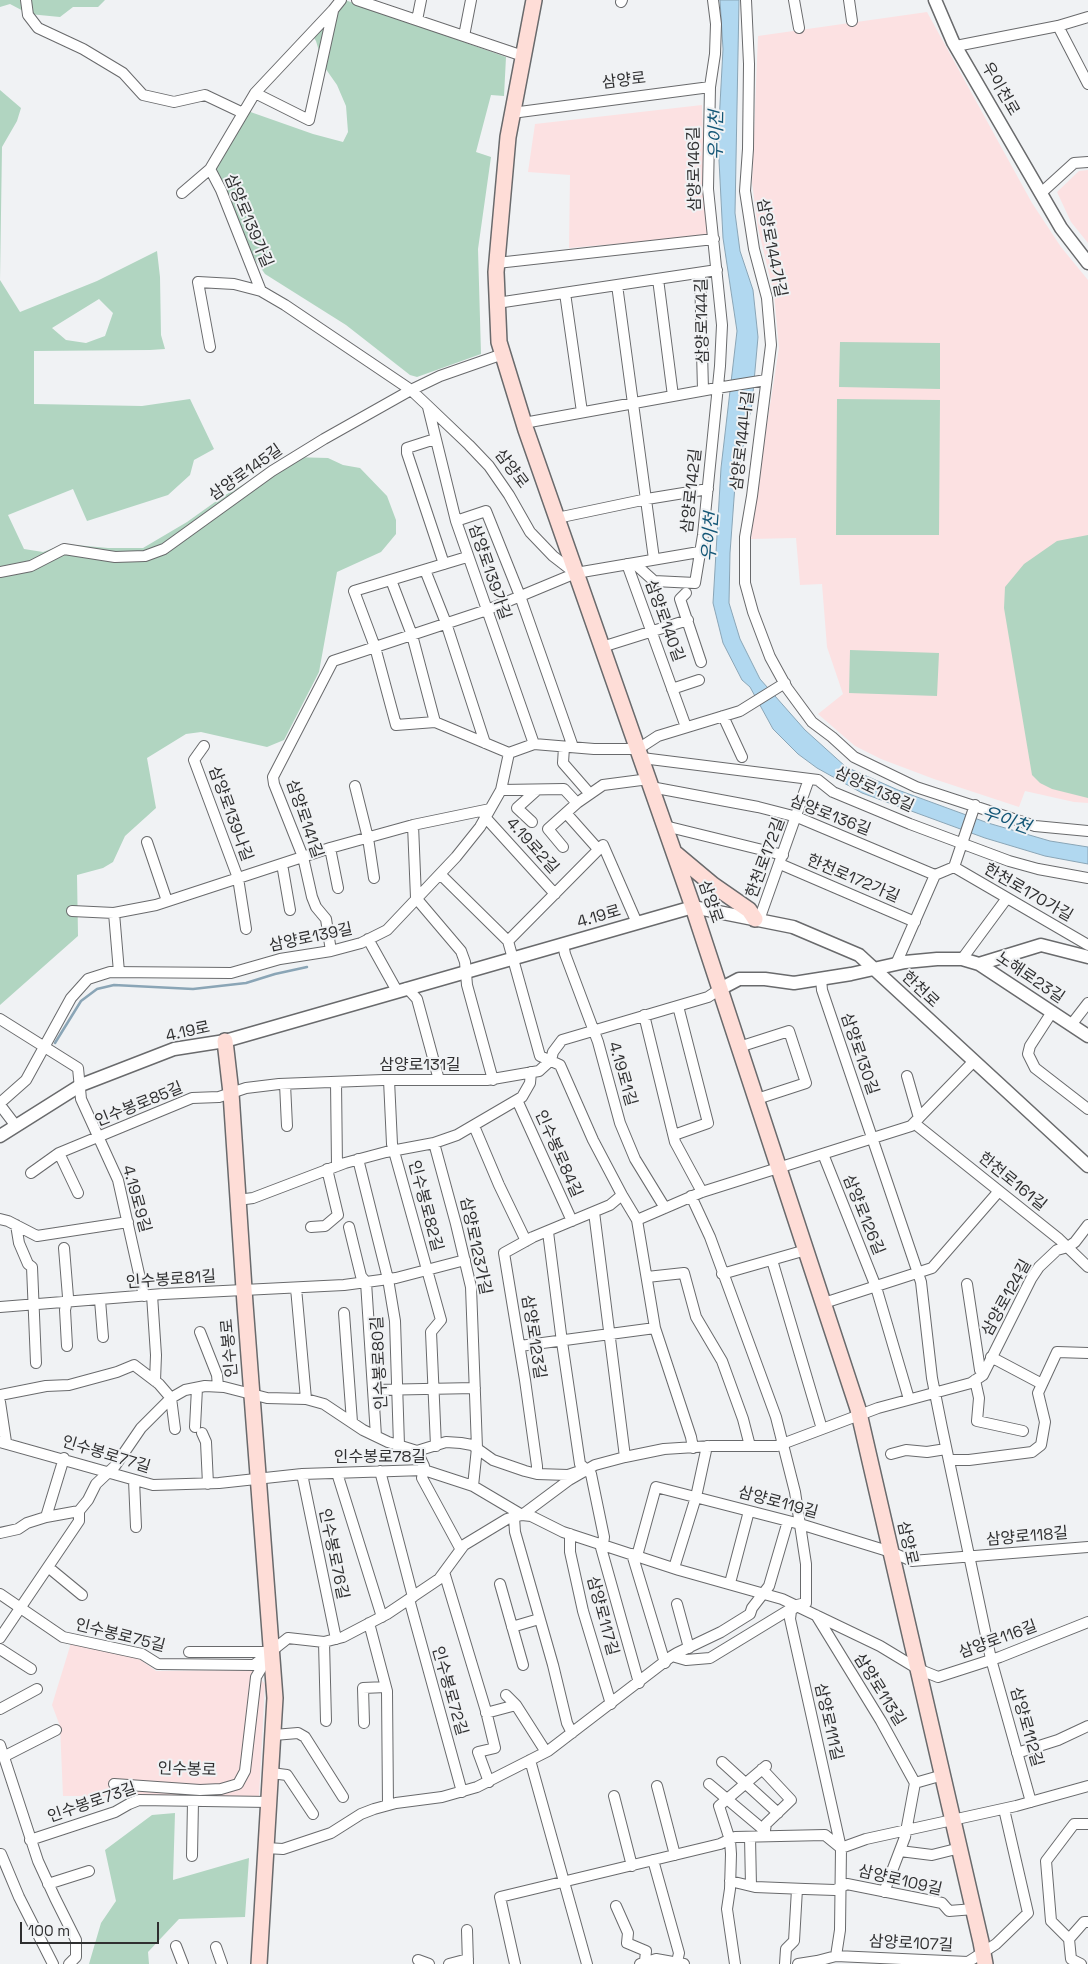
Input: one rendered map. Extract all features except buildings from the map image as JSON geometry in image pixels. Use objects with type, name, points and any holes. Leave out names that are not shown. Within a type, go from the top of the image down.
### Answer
[{"type":"main road","name":"삼양로","points":[[534,0],[508,137],[497,263],[500,342],[524,423],[675,853],[860,1415],[984,1958]]},
{"type":"main road","points":[[675,853],[757,919]]},
{"type":"main road","name":"인수봉로","points":[[225,1041],[231,1093],[244,1290],[276,1698],[259,1964]]},
{"type":"street","points":[[26,0],[28,15],[38,28],[83,49],[123,73],[143,95],[174,102],[205,95],[243,113]]},
{"type":"street","points":[[210,169],[255,93],[333,10],[340,0]]},
{"type":"street","points":[[357,0],[523,56]]},
{"type":"street","points":[[417,20],[421,0]]},
{"type":"street","points":[[464,36],[471,0]]},
{"type":"street","name":"삼양로146길","points":[[713,0],[716,24],[715,54],[710,87],[708,188],[714,239]]},
{"type":"street","name":"삼양로144가길","points":[[746,0],[749,64],[748,149],[745,190],[754,249],[767,298],[771,345],[766,380]]},
{"type":"street","points":[[794,0],[799,28]]},
{"type":"street","points":[[849,0],[852,20]]},
{"type":"street","name":"우이천로","points":[[935,0],[956,46],[1061,228],[1088,264]]},
{"type":"street","points":[[255,93],[309,120],[333,10]]},
{"type":"street","points":[[956,46],[1058,26],[1088,17]]},
{"type":"street","points":[[1058,26],[1088,84]]},
{"type":"street","name":"삼양로","points":[[512,113],[710,87]]},
{"type":"street","points":[[1041,193],[1074,163],[1088,162]]},
{"type":"street","name":"삼양로139가길","points":[[182,193],[210,169],[221,190],[261,291]]},
{"type":"street","points":[[497,263],[714,239]]},
{"type":"street","name":"삼양로144길","points":[[524,423],[717,388],[722,325],[714,239]]},
{"type":"street","points":[[498,304],[717,270]]},
{"type":"street","name":"삼양로144길","points":[[700,273],[702,390]]},
{"type":"street","points":[[658,279],[673,396]]},
{"type":"street","name":"삼양로139가길","points":[[210,346],[198,282],[234,284],[261,291],[309,320],[411,390]]},
{"type":"street","points":[[617,285],[654,559]]},
{"type":"street","points":[[566,293],[582,412]]},
{"type":"street","name":"삼양로145길","points":[[0,572],[31,566],[64,549],[93,552],[115,557],[145,556],[164,549],[272,471],[324,439],[411,390],[440,376],[503,354]]},
{"type":"street","points":[[717,388],[766,380]]},
{"type":"street","name":"삼양로144나길","points":[[766,380],[752,496],[744,537],[745,583],[753,612],[770,657],[785,683],[812,722],[854,757],[916,786],[1035,826],[1088,831]]},
{"type":"street","name":"삼양로142길","points":[[576,573],[699,552],[703,535],[717,388]]},
{"type":"street","name":"삼양로","points":[[411,390],[489,466],[509,495],[530,532],[553,556],[576,573]]},
{"type":"street","name":"삼양로139가길","points":[[428,406],[456,521],[467,557],[534,744]]},
{"type":"street","points":[[436,439],[407,448],[407,454],[444,564]]},
{"type":"street","points":[[557,518],[647,499],[708,489]]},
{"type":"street","points":[[456,521],[486,511],[520,596],[568,747],[563,763],[590,794]]},
{"type":"street","points":[[631,564],[654,581],[695,583],[699,552]]},
{"type":"street","points":[[467,557],[354,591],[375,647],[396,725],[436,722],[509,754],[534,744],[640,753],[658,736],[740,711],[785,683]]},
{"type":"street","name":"삼양로140길","points":[[631,564],[651,632],[686,727]]},
{"type":"street","points":[[425,570],[446,623],[485,743]]},
{"type":"street","name":"삼양로141길","points":[[331,951],[326,919],[316,907],[303,857],[274,784],[273,777],[333,661],[487,610],[576,573]]},
{"type":"street","points":[[391,580],[412,634],[436,722]]},
{"type":"street","points":[[686,593],[680,599],[701,662]]},
{"type":"street","points":[[602,647],[688,620]]},
{"type":"street","name":"삼양로140길","points":[[672,689],[699,680]]},
{"type":"street","points":[[723,716],[742,757]]},
{"type":"street","name":"삼양로139나길","points":[[204,746],[194,760],[238,878],[246,929]]},
{"type":"street","name":"삼양로138길","points":[[640,753],[818,780],[833,792],[1009,861],[1038,869],[1088,878]]},
{"type":"street","name":"삼양로139길","points":[[0,1104],[26,1080],[51,1031],[71,998],[88,979],[110,972],[231,973],[280,958],[331,951],[368,939],[387,930],[468,842],[501,790],[509,754]]},
{"type":"street","name":"한천로172길","points":[[757,919],[782,860],[809,779]]},
{"type":"street","points":[[563,847],[548,829],[577,803],[603,785],[650,783]]},
{"type":"street","name":"삼양로136길","points":[[650,783],[797,817],[935,875]]},
{"type":"street","points":[[355,786],[368,838],[374,878]]},
{"type":"street","points":[[501,790],[564,789],[577,803]]},
{"type":"street","points":[[532,822],[517,808],[537,790]]},
{"type":"street","points":[[896,964],[935,875],[954,867],[975,805]]},
{"type":"street","name":"삼양로139나길","points":[[72,910],[114,913],[167,901],[330,848],[413,825],[488,813]]},
{"type":"street","name":"4.19로2길","points":[[488,813],[555,894]]},
{"type":"street","points":[[566,813],[598,850],[603,845],[637,923]]},
{"type":"street","points":[[413,825],[416,898],[461,951],[465,962],[466,985],[494,1080]]},
{"type":"street","points":[[665,826],[782,860]]},
{"type":"street","points":[[147,842],[167,901]]},
{"type":"street","points":[[330,848],[338,888]]},
{"type":"street","name":"4.19로2길","points":[[508,941],[598,850]]},
{"type":"street","name":"한천로172가길","points":[[782,860],[915,922]]},
{"type":"street","points":[[282,864],[290,910]]},
{"type":"street","name":"한천로170가길","points":[[954,867],[1088,945]]},
{"type":"street","points":[[440,874],[508,941],[540,1056],[560,1065],[593,1140],[622,1195],[638,1220],[655,1328],[683,1410],[693,1448]]},
{"type":"street","points":[[962,959],[1007,898]]},
{"type":"street","name":"4.19로","points":[[0,1136],[78,1086],[174,1050],[225,1041],[693,907]]},
{"type":"street","name":"한천로","points":[[693,907],[793,927],[859,955],[1088,1166]]},
{"type":"street","points":[[114,913],[119,972]]},
{"type":"street","points":[[368,939],[402,990],[417,999],[439,1080]]},
{"type":"street","name":"4.19로1길","points":[[563,944],[565,954],[594,1030],[620,1123],[636,1159],[665,1208]]},
{"type":"street","points":[[979,964],[1041,945],[1088,957]]},
{"type":"street","name":"노해로23길","points":[[874,969],[896,964],[938,959],[962,959],[979,964],[1088,1036]]},
{"type":"street","points":[[720,989],[739,978],[765,978],[794,983],[821,980],[874,969]]},
{"type":"street","name":"삼양로130길","points":[[821,980],[822,990],[872,1139]]},
{"type":"street","name":"삼양로131길","points":[[231,1093],[246,1088],[284,1084],[389,1080],[494,1080],[539,1071],[551,1060],[553,1052],[562,1040],[708,997],[720,989]]},
{"type":"street","points":[[1071,1024],[1088,1003]]},
{"type":"street","points":[[674,1134],[708,1123],[678,1006]]},
{"type":"street","points":[[1052,1012],[1030,1046],[1028,1054],[1035,1068],[1088,1109]]},
{"type":"street","points":[[644,1015],[676,1142],[702,1192]]},
{"type":"street","points":[[0,1019],[44,1047]]},
{"type":"street","points":[[739,1047],[789,1030],[806,1083],[757,1099]]},
{"type":"street","name":"4.19로9길","points":[[44,1047],[78,1068],[78,1086],[81,1099],[118,1180],[148,1295],[156,1355],[155,1381]]},
{"type":"street","points":[[638,1220],[702,1192],[911,1126],[974,1061]]},
{"type":"street","name":"인수봉로84길","points":[[238,1200],[254,1198],[327,1169],[358,1159],[434,1143],[457,1135],[522,1097],[530,1083],[531,1072]]},
{"type":"street","points":[[907,1076],[917,1121]]},
{"type":"street","points":[[389,1080],[392,1144],[395,1150]]},
{"type":"street","points":[[336,1082],[337,1166]]},
{"type":"street","points":[[284,1084],[287,1126]]},
{"type":"street","name":"인수봉로85길","points":[[31,1173],[59,1154],[192,1098],[219,1097],[231,1093]]},
{"type":"street","name":"인수봉로84길","points":[[517,1100],[572,1221]]},
{"type":"street","points":[[0,1104],[16,1126]]},
{"type":"street","name":"한천로161길","points":[[917,1121],[1068,1247],[1088,1267]]},
{"type":"street","points":[[474,1126],[499,1185],[526,1241]]},
{"type":"street","name":"삼양로126길","points":[[872,1139],[918,1274]]},
{"type":"street","name":"삼양로123가길","points":[[434,1143],[471,1287],[477,1448],[473,1486]]},
{"type":"street","name":"인수봉로82길","points":[[395,1150],[441,1320],[431,1332],[434,1389]]},
{"type":"street","points":[[59,1154],[78,1193]]},
{"type":"street","name":"삼양로126길","points":[[822,1154],[876,1287]]},
{"type":"street","points":[[358,1159],[388,1279]]},
{"type":"street","points":[[311,1227],[325,1226],[338,1215],[327,1169]]},
{"type":"street","points":[[824,1303],[932,1268],[999,1191]]},
{"type":"street","name":"삼양로123길","points":[[537,1474],[520,1346],[504,1253],[526,1241],[610,1205],[622,1195]]},
{"type":"street","points":[[669,1660],[710,1658],[797,1605],[806,1603],[807,1595],[806,1564],[795,1492],[776,1417],[710,1237],[691,1196]]},
{"type":"street","points":[[594,1212],[625,1457]]},
{"type":"street","points":[[0,1219],[37,1236],[128,1222]]},
{"type":"street","points":[[16,1225],[20,1243],[28,1264],[32,1267],[36,1363]]},
{"type":"street","name":"삼양로124길","points":[[979,1377],[992,1358],[1031,1279],[1039,1267],[1058,1250],[1068,1247],[1075,1242],[1088,1225]]},
{"type":"street","points":[[349,1227],[361,1276],[366,1282]]},
{"type":"street","name":"삼양로123길","points":[[548,1232],[580,1464],[592,1474],[604,1538],[602,1544]]},
{"type":"street","points":[[64,1248],[68,1297],[65,1310],[67,1346]]},
{"type":"street","points":[[722,1274],[806,1250]]},
{"type":"street","name":"인수봉로82길","points":[[244,1290],[366,1282],[388,1279],[465,1260]]},
{"type":"street","points":[[772,1260],[822,1428]]},
{"type":"street","points":[[647,1277],[684,1273],[696,1317],[722,1361],[743,1419],[750,1446]]},
{"type":"street","points":[[918,1274],[921,1282],[935,1392],[969,1556]]},
{"type":"street","name":"인수봉로80길","points":[[388,1279],[395,1321],[399,1445]]},
{"type":"street","name":"인수봉로80길","points":[[366,1282],[376,1436]]},
{"type":"street","name":"삼양로124길","points":[[967,1284],[980,1370],[977,1421],[1023,1431]]},
{"type":"street","points":[[876,1287],[909,1399]]},
{"type":"street","points":[[296,1288],[306,1399]]},
{"type":"street","name":"인수봉로81길","points":[[0,1307],[148,1295],[244,1290]]},
{"type":"street","points":[[100,1300],[103,1337]]},
{"type":"street","name":"인수봉로80길","points":[[344,1313],[352,1422]]},
{"type":"street","points":[[520,1346],[562,1342],[655,1328]]},
{"type":"street","points":[[200,1332],[217,1375],[218,1386]]},
{"type":"street","points":[[948,1460],[969,1460],[1032,1452],[1041,1445],[1045,1422],[1038,1393],[1057,1352],[1088,1353]]},
{"type":"street","points":[[992,1358],[1042,1384]]},
{"type":"street","points":[[0,1395],[46,1386],[69,1384],[117,1372],[134,1365],[155,1381],[171,1398],[175,1429]]},
{"type":"street","points":[[460,1548],[422,1478],[424,1470],[417,1451],[446,1442],[461,1443],[472,1445],[493,1460],[537,1474],[568,1475],[625,1457],[664,1449],[706,1446],[777,1446],[822,1428],[909,1399],[970,1383],[979,1377]]},
{"type":"street","name":"인수봉로80길","points":[[171,1398],[185,1390],[218,1386],[267,1398],[306,1399],[324,1404],[376,1436],[417,1451]]},
{"type":"street","points":[[196,1388],[199,1430],[206,1442],[208,1484]]},
{"type":"street","points":[[373,1390],[475,1388]]},
{"type":"street","points":[[434,1389],[436,1446]]},
{"type":"street","points":[[0,1638],[79,1521],[79,1511],[88,1500],[96,1484],[108,1473],[141,1428],[171,1398]]},
{"type":"street","points":[[0,1402],[3,1442]]},
{"type":"street","name":"인수봉로77길","points":[[3,1442],[153,1485],[208,1484],[259,1479]]},
{"type":"street","points":[[674,1568],[696,1497],[706,1446]]},
{"type":"street","points":[[891,1454],[906,1450],[926,1452],[946,1449]]},
{"type":"street","points":[[46,1516],[64,1458]]},
{"type":"street","points":[[572,1733],[567,1722],[515,1532],[518,1516],[586,1469]]},
{"type":"street","name":"인수봉로78길","points":[[259,1479],[302,1474],[424,1470],[473,1486],[518,1516]]},
{"type":"street","points":[[380,1471],[411,1598]]},
{"type":"street","name":"인수봉로76길","points":[[337,1473],[382,1617]]},
{"type":"street","name":"인수봉로76길","points":[[302,1474],[336,1639]]},
{"type":"street","points":[[134,1480],[136,1527]]},
{"type":"street","name":"삼양로119길","points":[[635,1555],[656,1487],[800,1524],[892,1552]]},
{"type":"street","points":[[0,1533],[18,1529],[27,1523],[46,1516],[79,1511]]},
{"type":"street","points":[[730,1583],[749,1511]]},
{"type":"street","points":[[189,1652],[271,1652],[288,1638],[324,1642],[336,1639],[382,1617],[439,1579],[460,1548],[507,1519],[518,1516],[531,1516],[570,1534],[797,1605],[880,1646],[918,1669]]},
{"type":"street","points":[[266,1848],[283,1849],[331,1833],[361,1814],[388,1805],[462,1792],[488,1782],[546,1752],[677,1653],[721,1632],[750,1614],[763,1593],[770,1586],[788,1521]]},
{"type":"street","name":"삼양로117길","points":[[570,1534],[570,1552],[583,1611],[611,1704]]},
{"type":"street","name":"삼양로117길","points":[[602,1544],[639,1683]]},
{"type":"street","name":"삼양로118길","points":[[892,1552],[912,1561],[1088,1547]]},
{"type":"street","points":[[635,1555],[669,1660]]},
{"type":"street","name":"삼양로118길","points":[[969,1556],[991,1660]]},
{"type":"street","points":[[48,1567],[82,1595]]},
{"type":"street","name":"인수봉로72길","points":[[444,1572],[495,1748],[478,1752],[488,1782]]},
{"type":"street","points":[[500,1584],[523,1665]]},
{"type":"street","name":"인수봉로75길","points":[[0,1594],[63,1637],[142,1654],[158,1664],[254,1665],[271,1652]]},
{"type":"street","name":"인수봉로72길","points":[[411,1598],[462,1792]]},
{"type":"street","points":[[677,1604],[689,1648]]},
{"type":"street","name":"삼양로111길","points":[[797,1605],[791,1611],[790,1619],[841,1848]]},
{"type":"street","name":"삼양로113길","points":[[815,1614],[886,1728],[915,1782]]},
{"type":"street","points":[[512,1627],[539,1619]]},
{"type":"street","name":"삼양로116길","points":[[918,1669],[938,1677],[991,1660],[1088,1622]]},
{"type":"street","points":[[369,1623],[386,1686],[388,1805]]},
{"type":"street","points":[[324,1642],[326,1721]]},
{"type":"street","points":[[0,1649],[31,1669]]},
{"type":"street","name":"인수봉로","points":[[114,1784],[200,1790],[221,1790],[238,1784],[245,1771],[256,1677],[271,1652]]},
{"type":"street","name":"삼양로112길","points":[[991,1660],[1032,1802]]},
{"type":"street","points":[[364,1723],[363,1688],[386,1686]]},
{"type":"street","points":[[0,1709],[38,1689]]},
{"type":"street","points":[[506,1695],[516,1705],[546,1752]]},
{"type":"street","name":"인수봉로72길","points":[[486,1714],[516,1705]]},
{"type":"street","points":[[1017,1753],[1058,1740],[1088,1726]]},
{"type":"street","points":[[5,1756],[56,1730]]},
{"type":"street","points":[[274,1735],[298,1733],[305,1737],[342,1797]]},
{"type":"street","points":[[0,1745],[30,1840],[48,1884],[76,1940],[76,1957],[69,1964]]},
{"type":"street","points":[[530,1760],[587,1964]]},
{"type":"street","points":[[722,1762],[778,1813]]},
{"type":"street","points":[[735,1964],[726,1909],[730,1881],[730,1840],[720,1806],[764,1768],[791,1800],[766,1824],[764,1833]]},
{"type":"street","points":[[271,1773],[287,1775],[313,1814]]},
{"type":"street","points":[[884,1892],[900,1851],[915,1782],[943,1775]]},
{"type":"street","points":[[709,1784],[764,1833]]},
{"type":"street","points":[[657,1786],[675,1854]]},
{"type":"street","points":[[841,1848],[866,1839],[1004,1809],[1088,1786]]},
{"type":"street","points":[[614,1796],[632,1866]]},
{"type":"street","name":"인수봉로73길","points":[[30,1840],[115,1812],[139,1800],[269,1802]]},
{"type":"street","points":[[192,1856],[194,1801]]},
{"type":"street","points":[[984,1958],[1028,1913],[1004,1809]]},
{"type":"street","points":[[1081,1964],[1071,1958],[1069,1939],[1051,1921],[1046,1861],[1074,1824],[1088,1824]]},
{"type":"street","points":[[515,1964],[500,1897],[632,1866],[730,1840],[735,1837],[764,1833],[825,1835],[841,1848]]},
{"type":"street","points":[[750,1836],[750,1886]]},
{"type":"street","points":[[836,1956],[840,1930],[841,1848]]},
{"type":"street","points":[[900,1851],[932,1855],[960,1848]]},
{"type":"street","points":[[1,1854],[19,1897],[53,1964]]},
{"type":"street","points":[[642,1963],[656,1959],[680,1963],[653,1860]]},
{"type":"street","points":[[48,1884],[89,1871]]},
{"type":"street","name":"삼양로109길","points":[[730,1881],[750,1886],[796,1889],[835,1890],[847,1884],[942,1903],[949,1911],[974,1909]]},
{"type":"street","points":[[785,1964],[786,1949],[794,1941],[796,1889]]},
{"type":"street","points":[[616,1906],[628,1934],[627,1944],[646,1951],[642,1963]]},
{"type":"street","points":[[1069,1939],[1084,1922],[1088,1922]]},
{"type":"street","points":[[449,1964],[468,1961],[467,1930]]},
{"type":"street","points":[[176,1946],[183,1964]]},
{"type":"street","points":[[216,1947],[222,1964]]},
{"type":"street","name":"삼양로107길","points":[[798,1964],[836,1956],[968,1962],[984,1958]]},
{"type":"street","points":[[418,1960],[429,1964]]},
{"type":"shaded area","points":[[927,12],[1032,203],[1061,247],[1088,280],[1088,803],[1074,802],[1025,791],[1019,807],[934,779],[881,759],[855,746],[818,714],[843,694],[827,647],[822,584],[800,585],[796,538],[751,539],[753,513],[779,348],[774,294],[758,228],[752,183],[758,36]]},
{"type":"shaded area","points":[[702,105],[705,188],[711,236],[569,248],[570,175],[528,172],[535,124]]},
{"type":"shaded area","points":[[1088,170],[1088,243],[1071,222],[1057,192],[1079,171]]},
{"type":"shaded area","points":[[71,1643],[138,1658],[156,1671],[252,1670],[265,1684],[259,1796],[63,1796],[60,1726],[52,1705]]},
{"type":"green space","points":[[0,0],[105,0],[98,7],[73,7],[60,17],[29,14],[10,4],[0,7]]},
{"type":"green space","points":[[345,0],[506,57],[504,96],[491,95],[476,152],[491,157],[478,249],[481,354],[417,377],[410,375],[346,325],[265,274],[254,258],[213,167],[242,109],[313,134],[343,142],[348,132],[346,106],[337,85],[323,65],[314,38]]},
{"type":"green space","points":[[0,90],[21,108],[17,121],[2,147],[0,280]]},
{"type":"green space","points":[[157,251],[160,277],[161,335],[165,349],[34,351],[34,404],[142,406],[190,399],[214,449],[194,460],[190,475],[168,495],[87,521],[73,489],[8,515],[24,549],[43,552],[65,544],[108,548],[143,548],[187,522],[222,497],[291,457],[328,458],[343,465],[360,468],[387,496],[396,520],[396,534],[381,552],[337,572],[319,672],[284,740],[267,747],[201,732],[186,734],[147,758],[156,808],[125,836],[113,862],[103,868],[77,875],[78,936],[0,1005],[0,280],[20,312],[97,281]],"holes":[[[99,299],[113,313],[105,336],[86,343],[66,340],[52,328]]]},
{"type":"green space","points":[[840,342],[940,343],[940,389],[839,387]]},
{"type":"green space","points":[[837,399],[940,400],[939,535],[836,535]]},
{"type":"green space","points":[[1088,535],[1088,798],[1052,789],[1040,783],[1032,775],[1004,608],[1005,587],[1024,564],[1057,541]]},
{"type":"green space","points":[[850,650],[939,653],[937,696],[849,693]]},
{"type":"green space","points":[[175,1813],[173,1880],[249,1858],[245,1917],[179,1919],[148,1952],[149,1964],[89,1964],[101,1923],[116,1901],[105,1850],[152,1815]]},
{"type":"water","name":"우이천","points":[[720,0],[739,0],[735,213],[740,251],[753,290],[758,337],[752,404],[735,485],[730,553],[729,603],[740,639],[760,679],[805,730],[846,767],[898,790],[988,823],[1050,841],[1088,847],[1088,864],[1045,856],[985,838],[862,793],[817,768],[798,754],[773,729],[750,687],[742,680],[723,643],[713,603],[721,468],[737,331],[723,238],[718,141],[723,49]]},
{"type":"waterway","points":[[55,1043],[81,1001],[97,989],[114,985],[193,989],[246,983],[307,967]]}]
